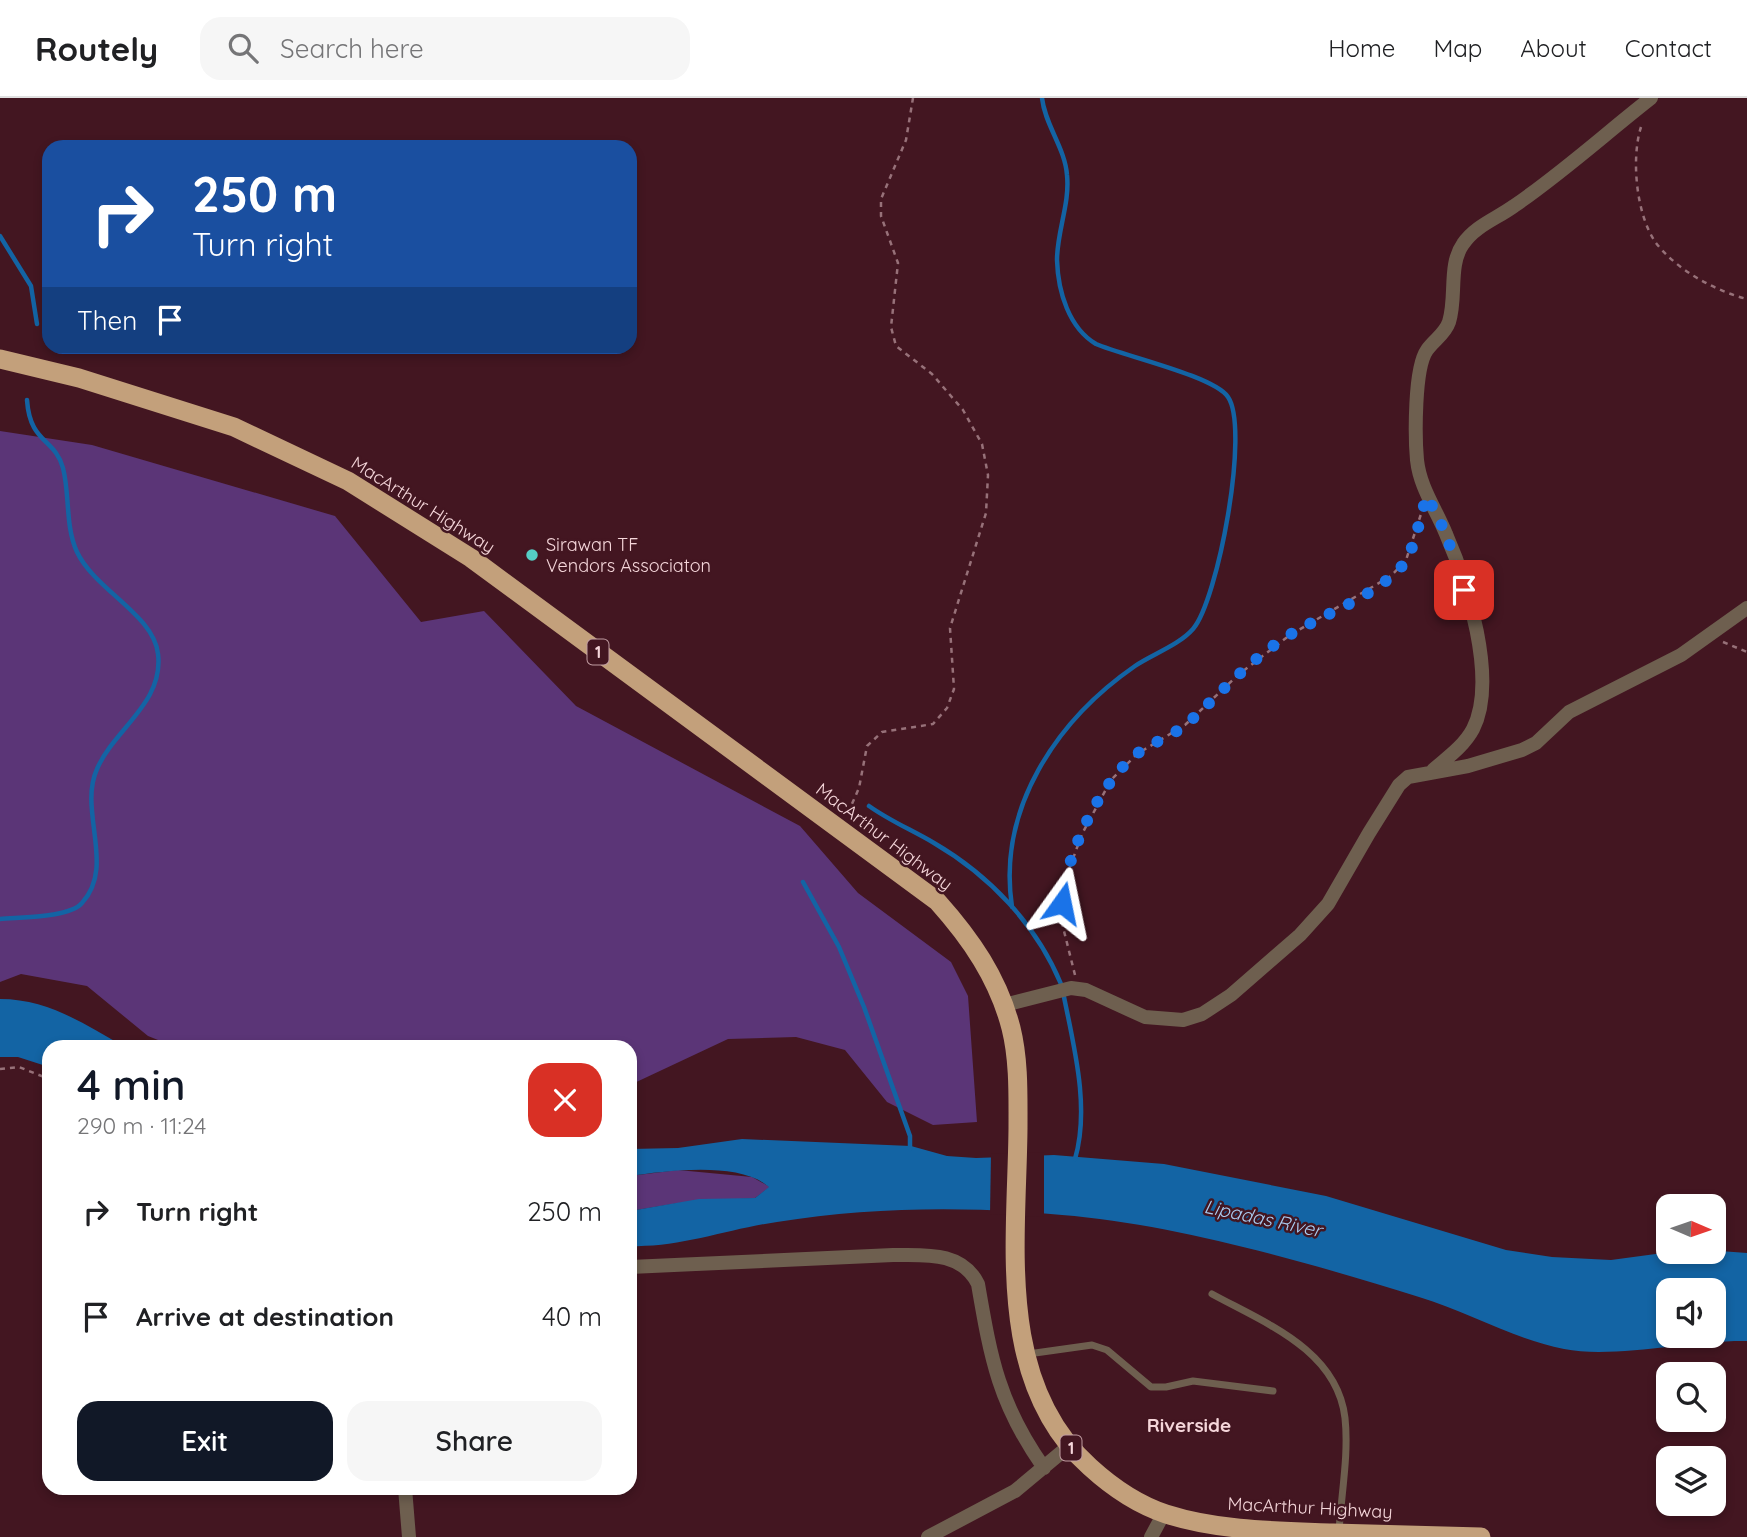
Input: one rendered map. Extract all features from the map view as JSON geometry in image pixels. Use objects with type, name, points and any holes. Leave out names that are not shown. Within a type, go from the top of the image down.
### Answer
[{"type":"highway","name":"MacArthur Highway","points":[[0,359],[79,378],[233,427],[348,481],[471,558],[937,901],[981,956],[1004,1005],[1016,1063],[1017,1293],[1024,1354],[1033,1387],[1069,1446],[1123,1494],[1164,1513],[1189,1520],[1274,1534],[1481,1537]]},
{"type":"street","points":[[1432,771],[1462,745],[1474,728],[1482,702],[1483,673],[1459,572],[1446,534],[1427,496],[1417,459],[1421,368],[1426,351],[1438,340],[1449,323],[1456,259],[1461,246],[1474,231],[1514,206],[1650,99]]},
{"type":"street","points":[[1004,1005],[1058,990],[1078,989],[1145,1017],[1165,1020],[1192,1018],[1219,1004],[1300,935],[1328,904],[1399,785],[1408,777],[1468,766],[1522,750],[1536,743],[1569,712],[1681,655],[1747,608]]},
{"type":"street","points":[[637,1267],[893,1255],[924,1255],[961,1262],[972,1271],[978,1284],[1001,1394],[1019,1433],[1044,1468]]},
{"type":"street","points":[[928,1537],[1015,1491],[1069,1446]]},
{"type":"street","points":[[406,1495],[409,1537]]},
{"type":"street","points":[[1151,1537],[1164,1513]]},
{"type":"lane","points":[[1212,1294],[1290,1337],[1318,1360],[1336,1385],[1345,1418],[1338,1533]]},
{"type":"lane","points":[[1024,1354],[1092,1345],[1108,1350],[1150,1387],[1166,1387],[1193,1381],[1273,1391]]},
{"type":"path","points":[[838,828],[852,807],[859,788],[867,746],[883,732],[933,724],[947,708],[954,689],[950,628],[986,513],[988,475],[982,444],[963,410],[932,374],[896,346],[891,327],[898,263],[881,216],[881,199],[906,140],[913,98]]},
{"type":"path","points":[[1650,99],[1637,141],[1643,215],[1656,243],[1719,292],[1747,299]]},
{"type":"path","points":[[1078,989],[1061,919],[1063,886],[1082,834],[1111,780],[1136,754],[1185,725],[1238,675],[1290,635],[1391,576],[1406,560],[1427,496]]},
{"type":"path","points":[[1707,635],[1747,652]]},
{"type":"path","points":[[0,1069],[19,1068],[42,1076]]},
{"type":"shaded area","points":[[0,431],[92,445],[335,516],[421,622],[484,611],[576,706],[800,826],[858,893],[951,962],[968,996],[977,1122],[933,1125],[887,1102],[845,1050],[796,1037],[728,1039],[637,1082],[637,1040],[158,1040],[148,1036],[87,986],[21,974],[0,982]]},
{"type":"shaded area","points":[[678,1170],[752,1177],[770,1187],[755,1198],[679,1203],[637,1210],[637,1175]]},
{"type":"water","points":[[0,999],[49,1008],[112,1040],[42,1040],[42,1065],[18,1057],[0,1057]]},
{"type":"water","name":"Lipadas River","points":[[742,1139],[911,1146],[947,1156],[976,1158],[1054,1155],[1164,1164],[1326,1196],[1506,1250],[1552,1257],[1611,1260],[1656,1254],[1656,1264],[1726,1264],[1726,1251],[1747,1253],[1747,1341],[1726,1341],[1726,1278],[1656,1278],[1656,1348],[1584,1351],[1545,1345],[1419,1297],[1288,1258],[1150,1227],[1062,1215],[955,1209],[848,1213],[759,1225],[667,1244],[637,1246],[637,1210],[699,1199],[755,1198],[769,1187],[756,1179],[722,1171],[682,1170],[637,1175],[637,1149],[678,1148]]},
{"type":"pier","points":[[1044,1152],[1044,1217],[990,1214],[991,1154]]},
{"type":"waterway","points":[[1012,907],[1010,870],[1014,835],[1024,801],[1058,740],[1107,688],[1135,666],[1187,635],[1203,612],[1221,551],[1233,477],[1235,443],[1234,415],[1228,397],[1219,389],[1187,374],[1096,344],[1072,319],[1063,296],[1057,260],[1067,196],[1067,175],[1063,155],[1047,118],[1042,98]]},
{"type":"waterway","points":[[0,236],[31,286],[37,324]]},
{"type":"waterway","points":[[0,919],[67,912],[82,903],[92,888],[97,855],[91,802],[92,785],[105,755],[146,701],[158,671],[158,654],[146,627],[85,566],[77,552],[69,521],[63,468],[59,458],[33,425],[27,400]]},
{"type":"waterway","points":[[869,806],[954,856],[992,886],[1024,921],[1051,962],[1061,984]]},
{"type":"waterway","points":[[803,882],[839,947],[864,1007],[910,1136],[910,1149]]},
{"type":"waterway","points":[[1064,997],[1081,1099],[1075,1159]]},
{"type":"place","name":"Sirawan TF Vendors Associaton","points":[[532,555]]},
{"type":"district","name":"Riverside","points":[[1189,1425]]},
{"type":"route","points":[[1062,903],[1063,886],[1082,834],[1111,780],[1136,754],[1185,725],[1238,675],[1290,635],[1391,576],[1406,560],[1427,496],[1446,534],[1464,590]]}]
